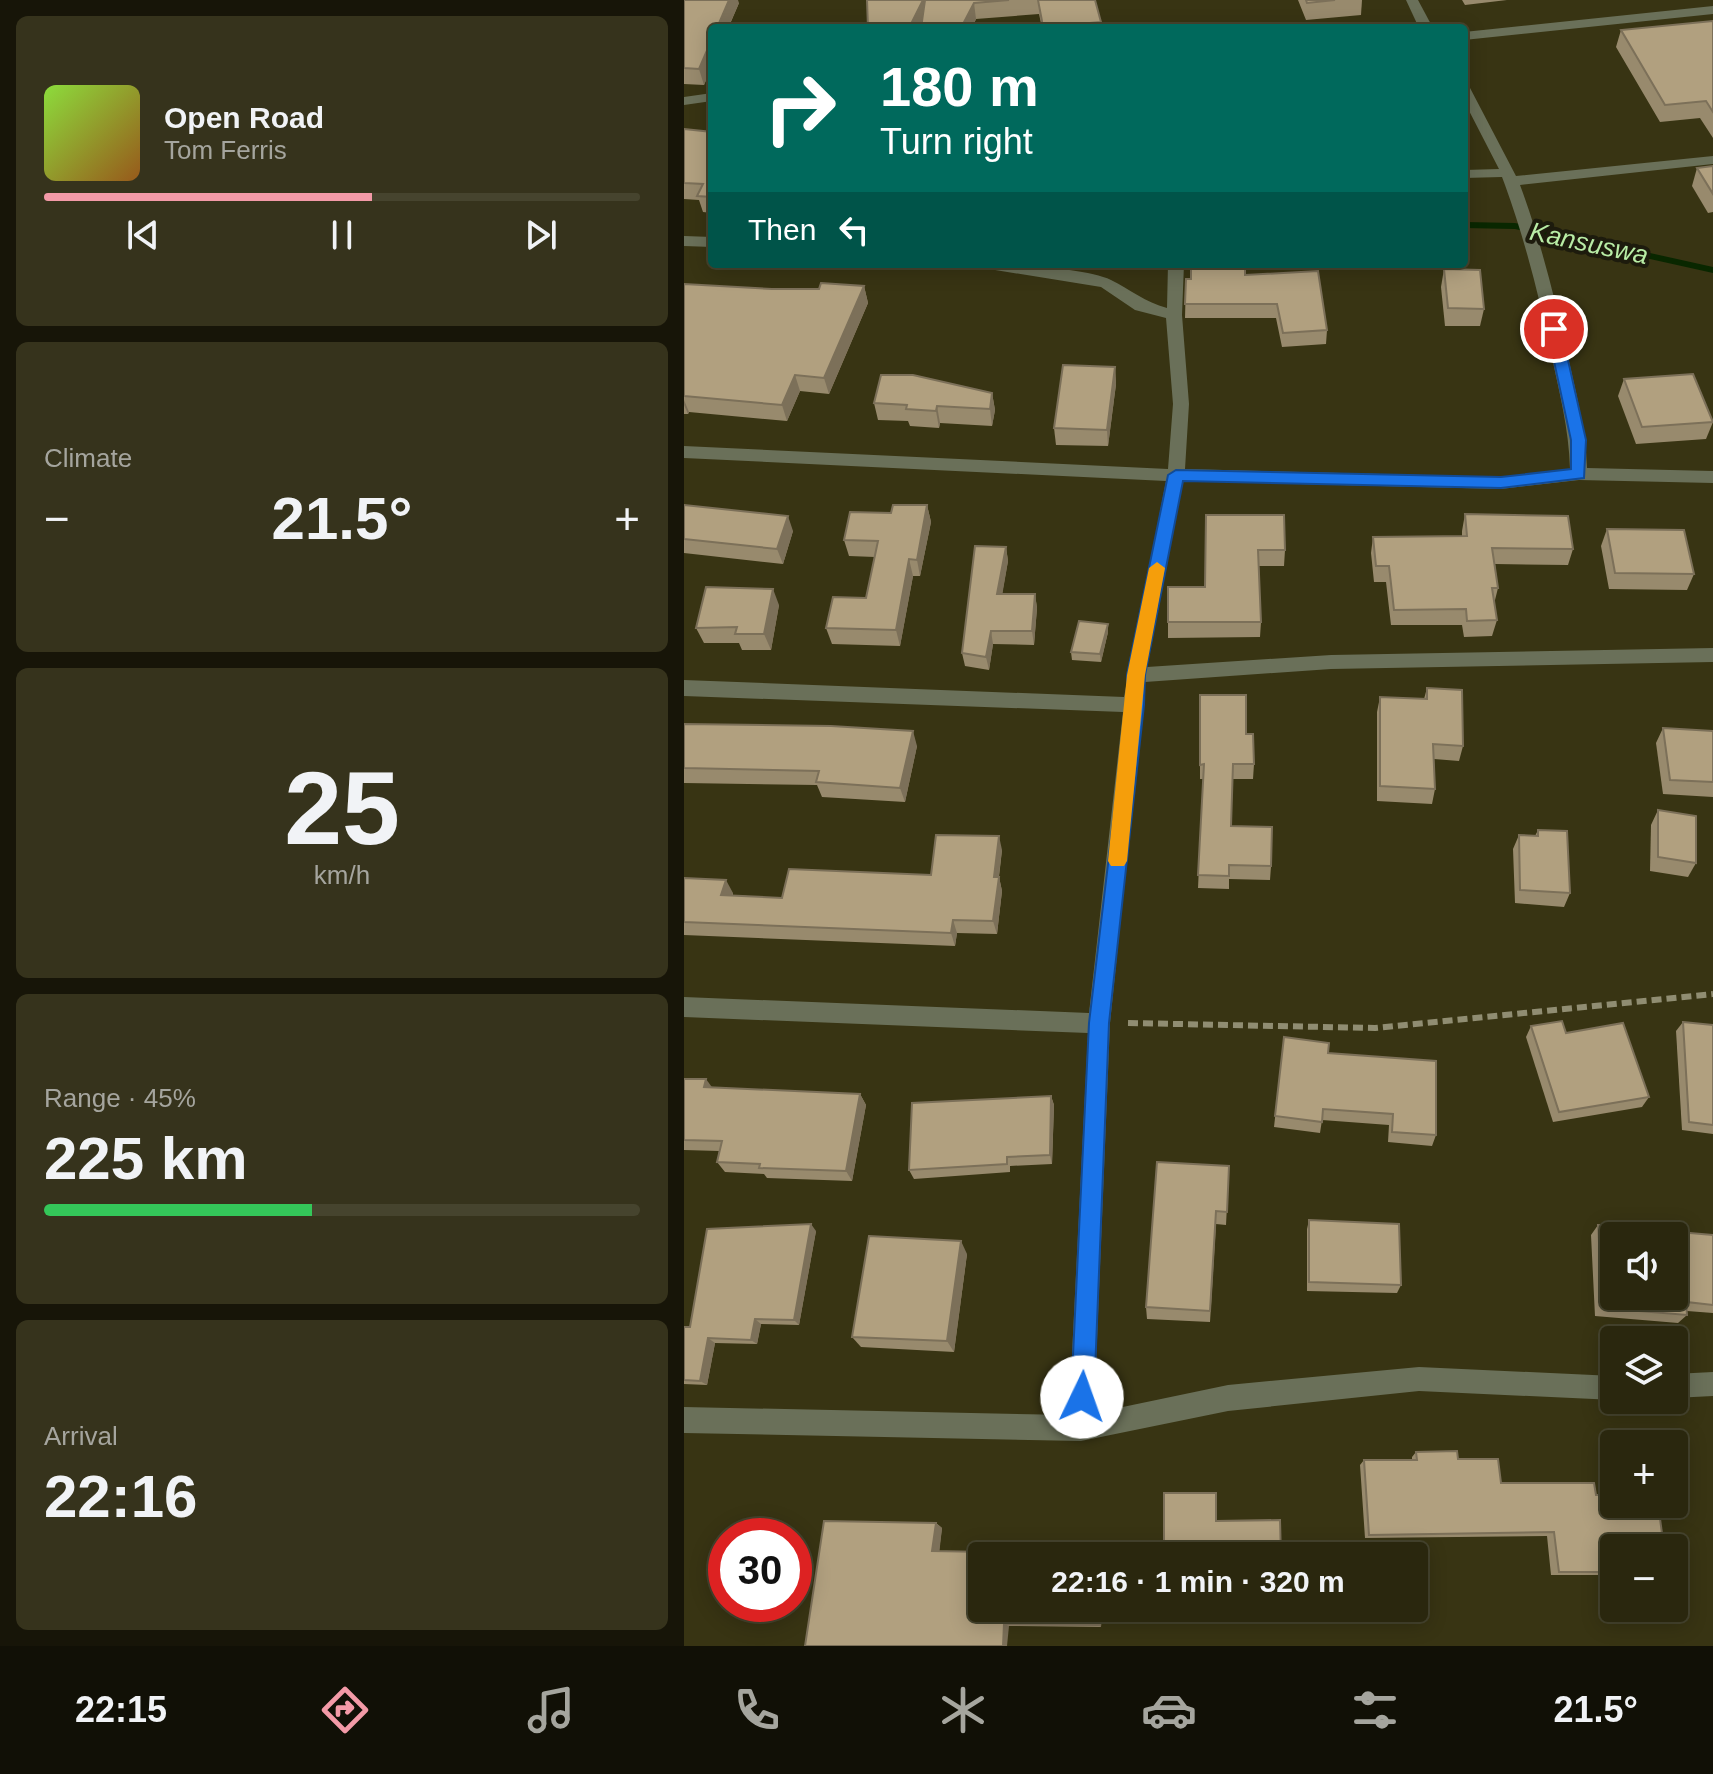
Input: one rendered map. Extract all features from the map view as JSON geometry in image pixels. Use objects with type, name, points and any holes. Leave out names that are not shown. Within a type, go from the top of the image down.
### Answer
[{"type":"street","points":[[1412,0],[1424,24]]},
{"type":"street","points":[[1468,36],[1713,10]]},
{"type":"street","points":[[1468,96],[1511,177],[1536,247],[1579,440],[1579,474]]},
{"type":"street","points":[[684,101],[708,98]]},
{"type":"street","points":[[1468,174],[1511,177],[1713,160]]},
{"type":"street","points":[[684,241],[708,242]]},
{"type":"street","points":[[1013,268],[1105,283],[1140,306],[1174,315]]},
{"type":"street","points":[[1081,1428],[1099,1023],[1136,675],[1176,475],[1181,404],[1174,315],[1176,268]]},
{"type":"street","points":[[684,452],[1176,475],[1501,483],[1579,474],[1713,477]]},
{"type":"street","points":[[1136,675],[1331,662],[1713,655]]},
{"type":"street","points":[[684,688],[1135,705]]},
{"type":"street","points":[[684,1007],[1099,1023]]},
{"type":"street","points":[[684,1420],[1081,1428],[1228,1398],[1419,1379],[1600,1387]]},
{"type":"street","points":[[1688,1385],[1713,1384]]},
{"type":"path","points":[[1099,1023],[1375,1028],[1713,994]]},
{"type":"building","points":[[684,0],[729,0],[719,24],[708,24],[708,48],[699,69],[684,68]]},
{"type":"building","points":[[867,0],[923,0],[911,24],[868,24]]},
{"type":"building","points":[[925,0],[1009,0],[974,3],[963,24],[922,24]]},
{"type":"building","points":[[1038,0],[1095,0],[1101,22],[1042,24]]},
{"type":"building","points":[[1306,0],[1335,0],[1307,3]]},
{"type":"building","points":[[1713,21],[1713,112],[1706,101],[1665,105],[1621,30]]},
{"type":"building","points":[[684,129],[708,132],[708,197],[697,196],[703,184],[684,183]]},
{"type":"building","points":[[1713,166],[1713,194],[1697,168]]},
{"type":"building","points":[[1191,268],[1245,268],[1245,275],[1318,271],[1327,330],[1283,333],[1277,304],[1185,304],[1186,279],[1191,279]]},
{"type":"building","points":[[1444,269],[1480,270],[1484,309],[1448,308]]},
{"type":"building","points":[[821,283],[864,286],[824,378],[795,375],[782,405],[684,396],[684,284],[819,289]]},
{"type":"building","points":[[1063,365],[1115,367],[1107,430],[1054,428]]},
{"type":"building","points":[[1693,374],[1713,422],[1642,427],[1624,379]]},
{"type":"building","points":[[881,375],[913,375],[992,393],[990,409],[937,406],[936,411],[874,403]]},
{"type":"building","points":[[684,505],[788,516],[777,549],[684,539]]},
{"type":"building","points":[[893,505],[927,505],[917,560],[909,559],[896,630],[826,628],[833,597],[866,598],[878,541],[844,540],[850,512],[891,513]]},
{"type":"building","points":[[1465,514],[1568,516],[1573,549],[1492,548],[1498,588],[1492,588],[1497,620],[1467,621],[1466,609],[1394,610],[1389,566],[1376,566],[1373,537],[1467,536]]},
{"type":"building","points":[[1206,515],[1284,515],[1285,550],[1258,550],[1261,622],[1168,622],[1168,587],[1205,587]]},
{"type":"building","points":[[1607,529],[1684,530],[1694,574],[1615,573]]},
{"type":"building","points":[[975,546],[1006,547],[997,594],[1035,594],[1032,631],[991,631],[986,657],[962,653]]},
{"type":"building","points":[[706,587],[773,589],[764,634],[735,634],[737,627],[696,628]]},
{"type":"building","points":[[1079,621],[1108,624],[1100,654],[1071,652]]},
{"type":"building","points":[[1427,688],[1462,690],[1463,746],[1433,744],[1435,789],[1380,786],[1380,697],[1427,699]]},
{"type":"building","points":[[1200,695],[1246,695],[1246,734],[1253,734],[1254,764],[1233,764],[1231,826],[1272,827],[1271,866],[1229,865],[1229,876],[1198,875],[1204,764],[1200,765]]},
{"type":"building","points":[[684,724],[831,726],[913,731],[900,788],[816,782],[819,771],[684,768]]},
{"type":"building","points":[[1663,728],[1713,731],[1713,782],[1670,780]]},
{"type":"building","points":[[1658,810],[1696,816],[1696,863],[1658,857]]},
{"type":"building","points":[[1538,830],[1567,831],[1570,893],[1520,890],[1519,835],[1538,836]]},
{"type":"building","points":[[936,835],[999,836],[994,877],[999,877],[993,921],[953,920],[951,933],[684,922],[684,878],[726,880],[721,895],[782,898],[789,869],[931,875]]},
{"type":"building","points":[[1562,1021],[1566,1033],[1623,1023],[1649,1097],[1559,1112],[1531,1026]]},
{"type":"building","points":[[1683,1022],[1713,1025],[1713,1125],[1689,1122]]},
{"type":"building","points":[[1284,1037],[1329,1043],[1328,1053],[1436,1061],[1436,1135],[1392,1132],[1393,1114],[1323,1109],[1322,1122],[1275,1116]]},
{"type":"building","points":[[684,1079],[706,1079],[704,1087],[860,1094],[846,1171],[759,1168],[760,1164],[717,1162],[722,1141],[684,1140]]},
{"type":"building","points":[[1051,1096],[1050,1155],[1007,1157],[1007,1164],[909,1170],[912,1103]]},
{"type":"building","points":[[1157,1162],[1229,1166],[1227,1212],[1216,1211],[1210,1311],[1146,1307]]},
{"type":"building","points":[[1309,1220],[1399,1224],[1401,1285],[1309,1282]]},
{"type":"building","points":[[811,1224],[794,1320],[755,1319],[751,1340],[708,1338],[700,1381],[684,1380],[684,1327],[690,1327],[707,1229]]},
{"type":"building","points":[[1688,1233],[1713,1235],[1713,1305],[1688,1302]]},
{"type":"building","points":[[869,1236],[961,1241],[947,1341],[852,1337]]},
{"type":"building","points":[[1627,1310],[1687,1310],[1687,1315]]},
{"type":"building","points":[[1457,1451],[1458,1459],[1498,1459],[1501,1483],[1594,1483],[1596,1495],[1600,1495],[1600,1518],[1660,1518],[1662,1534],[1600,1534],[1600,1572],[1559,1572],[1554,1532],[1369,1535],[1364,1460],[1417,1460],[1416,1452]]},
{"type":"building","points":[[1164,1493],[1216,1493],[1216,1521],[1280,1520],[1281,1542],[1164,1542]]},
{"type":"building","points":[[824,1521],[936,1523],[932,1551],[968,1552],[968,1622],[1098,1622],[1098,1625],[1004,1624],[1003,1646],[805,1646],[809,1622],[812,1622],[812,1600]]},
{"type":"waterway","name":"Kansuswa","points":[[1468,225],[1515,226],[1713,270]]},
{"type":"slow traffic","points":[[1117,861],[1136,675],[1157,568]]},
{"type":"route","points":[[1082,1397],[1099,1023],[1136,675],[1176,475],[1501,483],[1579,474],[1579,440],[1554,329]]}]
